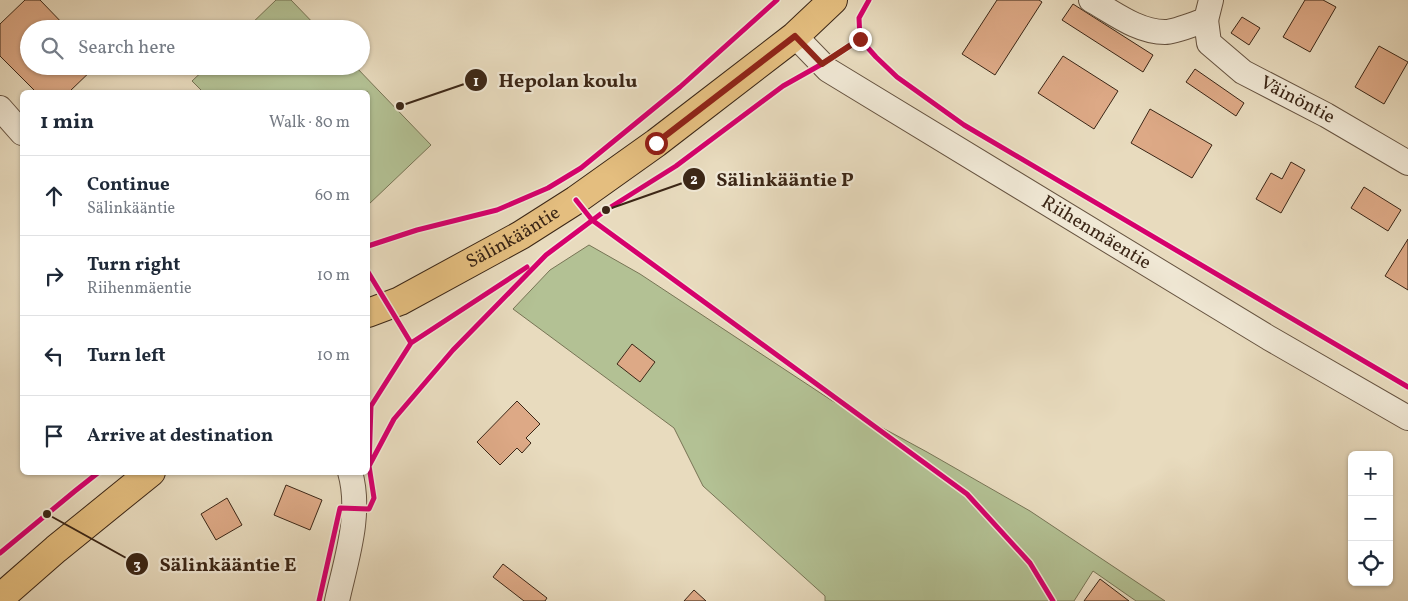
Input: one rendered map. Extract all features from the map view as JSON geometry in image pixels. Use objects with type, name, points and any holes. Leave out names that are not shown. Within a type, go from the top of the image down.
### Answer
[{"type":"main road","name":"Sälinkääntie","points":[[370,312],[400,301],[521,235],[576,200],[656,143],[795,36],[832,0]]},
{"type":"main road","name":"Sälinkääntie","points":[[370,328],[400,301]]},
{"type":"main road","points":[[0,598],[146,475]]},
{"type":"street","points":[[1091,0],[1128,22],[1166,32],[1209,10]]},
{"type":"street","name":"Väinöntie","points":[[1209,10],[1209,43],[1243,72],[1326,115],[1408,163]]},
{"type":"street","name":"Riihenmäentie","points":[[795,36],[828,70],[1269,338],[1408,418]]},
{"type":"street","points":[[0,108],[20,131]]},
{"type":"street","points":[[336,601],[350,541],[355,509],[351,475]]},
{"type":"green space","points":[[276,0],[291,0],[310,20],[255,20]]},
{"type":"green space","points":[[198,75],[364,75],[431,145],[370,203],[370,90],[201,90],[192,81]]},
{"type":"green space","points":[[589,245],[640,274],[831,400],[1030,511],[1165,601],[1136,601],[1093,571],[1074,601],[825,601],[825,596],[703,486],[674,428],[513,309],[550,270]]},
{"type":"building","points":[[25,0],[40,0],[59,20],[20,20],[20,75],[87,75],[71,90],[34,90],[0,56],[0,24]]},
{"type":"building","points":[[997,0],[1039,0],[1042,2],[995,75],[962,54]]},
{"type":"building","points":[[1305,0],[1323,0],[1336,7],[1310,52],[1283,37]]},
{"type":"building","points":[[1073,4],[1153,55],[1143,72],[1062,20]]},
{"type":"building","points":[[1242,17],[1260,28],[1249,45],[1231,33]]},
{"type":"building","points":[[1379,46],[1408,62],[1384,104],[1355,87]]},
{"type":"building","points":[[1063,56],[1118,91],[1094,129],[1038,93]]},
{"type":"building","points":[[1195,69],[1244,103],[1236,116],[1186,82]]},
{"type":"building","points":[[1150,109],[1212,145],[1192,178],[1131,143]]},
{"type":"building","points":[[1291,162],[1305,170],[1281,213],[1256,199],[1271,173],[1282,179]]},
{"type":"building","points":[[1364,187],[1401,210],[1388,231],[1351,208]]},
{"type":"building","points":[[1408,239],[1408,290],[1385,276]]},
{"type":"building","points":[[632,344],[655,362],[640,382],[617,364]]},
{"type":"building","points":[[517,401],[540,424],[526,438],[531,443],[522,453],[517,448],[500,465],[477,442]]},
{"type":"building","points":[[286,485],[322,500],[310,530],[274,515]]},
{"type":"building","points":[[227,498],[242,525],[216,540],[201,514]]},
{"type":"building","points":[[503,564],[547,598],[545,601],[524,601],[493,577]]},
{"type":"building","points":[[1100,579],[1129,601],[1084,601]]},
{"type":"building","points":[[694,590],[706,601],[684,601]]},
{"type":"cycle path","points":[[370,245],[417,230],[497,210],[548,188],[581,168],[680,87],[777,0]]},
{"type":"cycle path","points":[[370,464],[394,419],[453,350],[546,255],[606,210],[676,166],[783,86],[822,64],[860,39],[859,18],[869,0]]},
{"type":"cycle path","points":[[860,39],[897,77],[964,125],[1408,387]]},
{"type":"cycle path","points":[[576,200],[592,220],[967,494],[1030,563],[1053,601]]},
{"type":"cycle path","points":[[370,436],[371,406],[411,343],[527,267]]},
{"type":"cycle path","points":[[370,275],[411,343]]},
{"type":"cycle path","points":[[319,601],[340,508],[369,509],[374,498],[370,472]]},
{"type":"cycle path","points":[[0,553],[95,475]]},
{"type":"place","name":"Hepolan koulu","points":[[400,106]]},
{"type":"place","name":"Sälinkääntie P","points":[[606,210]]},
{"type":"place","name":"Sälinkääntie E","points":[[47,514]]},
{"type":"route","points":[[656,143],[795,36],[822,64],[860,39]]}]
